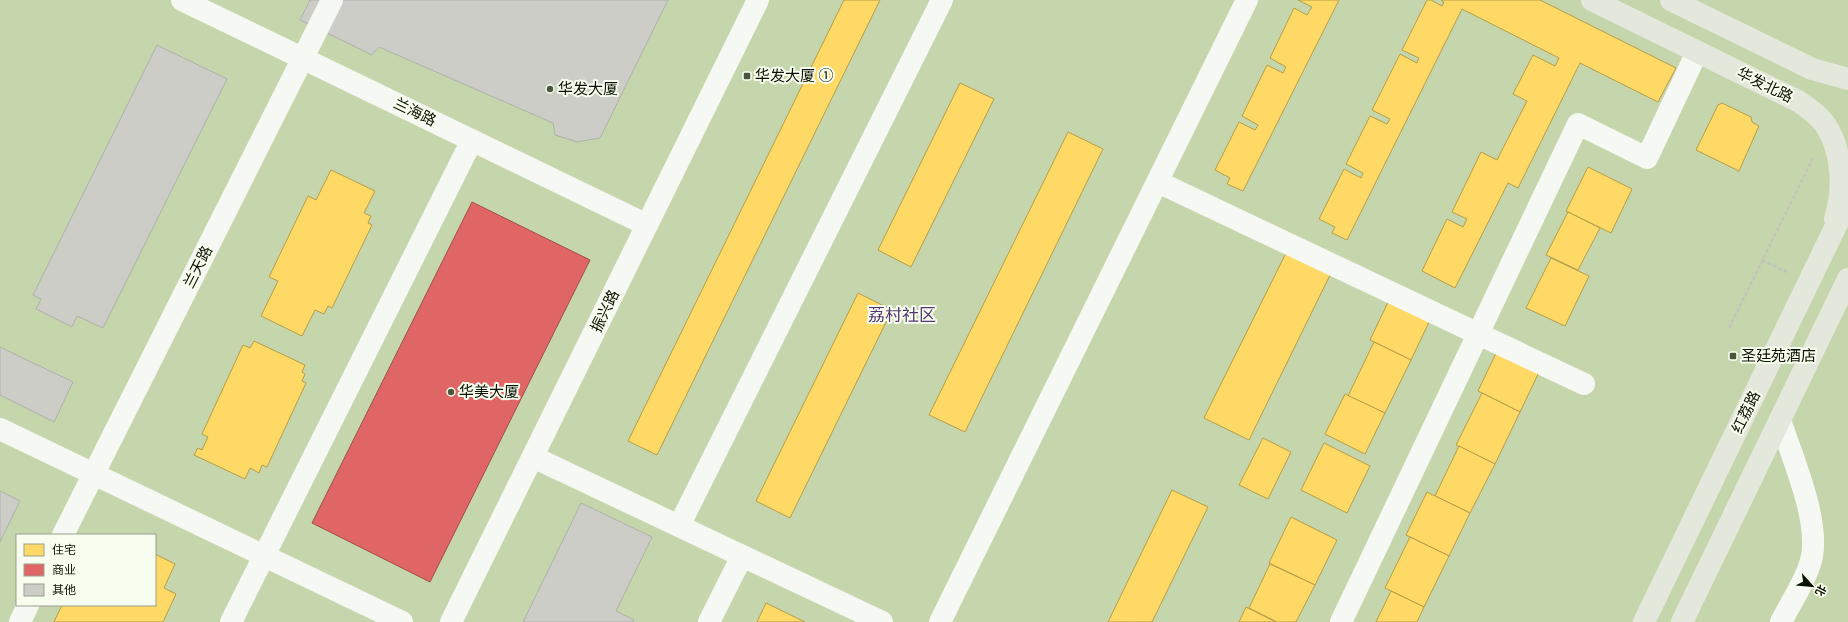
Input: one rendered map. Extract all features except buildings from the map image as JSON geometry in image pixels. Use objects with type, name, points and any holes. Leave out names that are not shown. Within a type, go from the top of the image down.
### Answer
[{"type":"main road","name":"华发北路","points":[[1592,0],[1798,101],[1813,112],[1825,126],[1833,140],[1838,159],[1840,179],[1836,216],[1828,240]]},
{"type":"main road","points":[[1671,0],[1812,69],[1848,79]]},
{"type":"main road","name":"红荔路","points":[[1644,622],[1848,201]]},
{"type":"main road","points":[[1682,622],[1848,279]]},
{"type":"street","name":"兰海路","points":[[182,0],[647,225]]},
{"type":"street","name":"兰天路","points":[[64,534],[332,0]]},
{"type":"street","name":"振兴路","points":[[451,622],[758,0]]},
{"type":"street","points":[[679,526],[942,0]]},
{"type":"street","points":[[940,622],[1247,0]]},
{"type":"street","points":[[1341,622],[1578,124],[1647,158],[1697,52]]},
{"type":"street","points":[[231,622],[472,140]]},
{"type":"street","points":[[1158,182],[1584,384]]},
{"type":"street","points":[[1780,420],[1808,506],[1812,522],[1813,539],[1812,556],[1806,572],[1781,622]]},
{"type":"street","points":[[0,429],[402,622]]},
{"type":"street","points":[[533,456],[742,556],[856,616],[882,622]]},
{"type":"street","points":[[709,622],[742,556]]},
{"type":"street","points":[[20,622],[28,606]]},
{"type":"path","points":[[1729,328],[1816,152]]},
{"type":"place","name":"华发大厦 ①","points":[[747,76]]},
{"type":"place","name":"华发大厦","points":[[550,89]]},
{"type":"place","name":"圣廷苑酒店","points":[[1733,356]]},
{"type":"place","name":"华美大厦","points":[[451,392]]},
{"type":"district","name":"荔村社区","points":[[902,315]]}]
